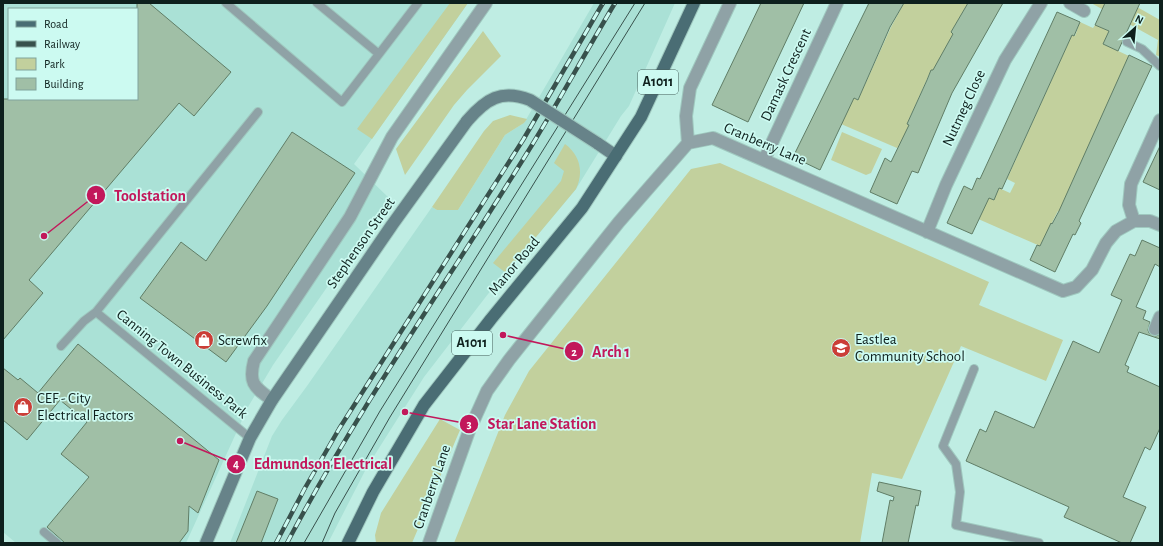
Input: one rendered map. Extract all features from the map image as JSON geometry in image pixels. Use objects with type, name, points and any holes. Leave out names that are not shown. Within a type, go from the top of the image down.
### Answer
[{"type":"main road","name":"Manor Road","points":[[348,543],[373,492],[424,405],[491,319],[582,208],[641,117],[694,3]]},
{"type":"main road","name":"Stephenson Street","points":[[206,543],[250,438],[272,400],[392,225],[478,108],[490,100],[504,95],[516,96],[530,100],[616,156]]},
{"type":"street","points":[[272,400],[254,386],[250,375],[254,361],[350,217],[392,137],[486,3]]},
{"type":"street","points":[[688,143],[686,116],[690,88],[730,3]]},
{"type":"street","name":"Damask Crescent","points":[[764,160],[837,3]]},
{"type":"street","name":"Nutmeg Close","points":[[927,232],[946,185],[1005,60],[1041,3]]},
{"type":"street","points":[[1070,3],[1084,11]]},
{"type":"street","points":[[1160,120],[1157,133],[1131,184],[1129,205],[1134,221],[1150,221],[1160,225]]},
{"type":"street","name":"Cranberry Lane","points":[[429,543],[469,431],[487,391],[509,360],[620,222],[688,143],[713,138],[1063,290],[1076,287],[1092,270],[1106,243],[1116,231],[1134,221]]},
{"type":"street","points":[[1155,329],[1160,317]]},
{"type":"lane","points":[[226,3],[342,102],[418,3]]},
{"type":"lane","points":[[317,3],[379,54]]},
{"type":"lane","points":[[1127,42],[1142,49],[1160,66]]},
{"type":"lane","name":"Canning Town Business Park","points":[[61,346],[84,321],[96,312],[258,112]]},
{"type":"lane","name":"Canning Town Business Park","points":[[96,312],[250,438]]},
{"type":"lane","points":[[974,369],[943,446],[956,464],[960,492],[956,525],[1039,543]]},
{"type":"lane","points":[[44,532],[57,543]]},
{"type":"shaded area","points":[[3,3],[468,3],[354,164],[389,198],[273,365],[248,407],[186,543],[16,543],[3,532]]},
{"type":"shaded area","points":[[594,3],[675,3],[629,106],[621,116],[576,189],[488,294],[424,377],[367,467],[328,543],[230,543],[272,436],[282,420],[432,207],[437,210],[458,210],[505,135],[524,123]]},
{"type":"green space","points":[[450,3],[468,3],[372,139],[357,129]]},
{"type":"green space","points":[[904,3],[968,3],[951,32],[953,34],[934,70],[931,70],[907,124],[933,136],[902,147],[899,146],[897,148],[841,124],[829,87],[858,100],[891,27]]},
{"type":"green space","points":[[1091,3],[1130,3],[1160,20],[1160,57],[1156,55],[1158,40]]},
{"type":"green space","points":[[1080,22],[1093,28],[1095,25],[1109,31],[1103,44],[1129,56],[1062,205],[1061,213],[1058,211],[1040,246],[976,218],[985,196],[994,200],[999,188],[1010,193],[1015,183],[1007,179],[1072,35],[1075,36]]},
{"type":"green space","points":[[483,31],[501,56],[454,105],[405,175],[396,149]]},
{"type":"green space","points":[[510,115],[527,119],[524,123],[505,135],[458,210],[437,210],[432,207],[484,131],[493,121]]},
{"type":"green space","points":[[842,132],[882,149],[871,173],[866,175],[831,160]]},
{"type":"green space","points":[[565,144],[574,153],[579,164],[580,176],[576,189],[506,273],[493,263],[561,181],[564,171],[554,163]]},
{"type":"green space","name":"Eastlea Community School","points":[[720,163],[989,282],[979,305],[1063,340],[1046,381],[961,346],[902,479],[872,473],[860,543],[454,543],[505,415],[529,371],[691,169]]},
{"type":"green space","points":[[440,419],[460,430],[412,543],[376,543],[375,535],[381,513]]},
{"type":"building","points":[[137,3],[149,3],[231,72],[194,116],[179,103],[29,280],[43,293],[3,340],[3,99],[138,100]]},
{"type":"building","points":[[761,3],[804,3],[748,122],[712,105]]},
{"type":"building","points":[[869,3],[904,3],[890,27],[858,100],[854,98],[820,170],[793,157]]},
{"type":"building","points":[[968,3],[1003,3],[952,93],[918,173],[912,171],[897,204],[870,192],[885,158],[891,162],[909,125],[907,124],[931,70],[933,70],[953,34],[951,32]]},
{"type":"building","points":[[1105,3],[1140,3],[1118,51],[1103,44],[1109,31],[1095,25]]},
{"type":"building","points":[[1057,12],[1080,22],[1074,36],[1072,35],[1002,189],[999,188],[994,200],[989,198],[972,234],[947,223],[964,186],[972,190],[977,178],[980,179]]},
{"type":"building","points":[[1129,55],[1152,66],[1079,221],[1081,223],[1075,235],[1073,234],[1055,272],[1030,260],[1037,245],[1040,246],[1051,223],[1052,224],[1059,211]]},
{"type":"building","points":[[292,132],[355,173],[267,306],[226,362],[140,298],[181,242],[206,261]]},
{"type":"building","points":[[1160,146],[1160,190],[1143,182]]},
{"type":"building","points":[[1142,240],[1160,248],[1160,267],[1155,264],[1136,307],[1146,311],[1143,319],[1150,322],[1148,330],[1149,333],[1156,336],[1160,334],[1160,339],[1139,332],[1125,365],[1129,367],[1127,372],[1160,387],[1160,428],[1150,450],[1145,447],[1123,497],[1146,507],[1130,543],[1122,543],[1064,517],[1069,507],[966,461],[980,429],[986,432],[995,411],[1034,428],[1073,341],[1099,353],[1122,300],[1111,295],[1130,254],[1135,256]]},
{"type":"building","points":[[78,344],[219,460],[198,513],[189,506],[188,531],[179,543],[65,543],[47,527],[89,477],[61,454],[87,422],[60,400],[27,440],[3,420],[3,368],[18,380],[20,378],[38,393]]},
{"type":"building","points":[[879,482],[921,491],[918,506],[916,505],[908,543],[882,543],[890,500],[893,501],[894,497],[877,491]]},
{"type":"building","points":[[257,491],[278,499],[261,543],[236,543]]},
{"type":"tram line","points":[[304,543],[380,411],[635,3]]},
{"type":"tram line","points":[[322,543],[335,513],[390,417],[645,3]]},
{"type":"railway","points":[[276,543],[305,488],[339,429],[523,140],[603,3]]},
{"type":"railway","points":[[287,543],[315,492],[375,391],[532,145],[615,3]]},
{"type":"place","name":"Toolstation","points":[[44,236]]},
{"type":"place","name":"Arch 1","points":[[503,335]]},
{"type":"place","name":"Screwfix","points":[[204,340]]},
{"type":"place","name":"Eastlea Community School","points":[[841,348]]},
{"type":"place","name":"CEF - City Electrical Factors","points":[[23,407]]},
{"type":"place","name":"Star Lane Station","points":[[405,412]]},
{"type":"place","name":"Edmundson Electrical","points":[[180,441]]}]
